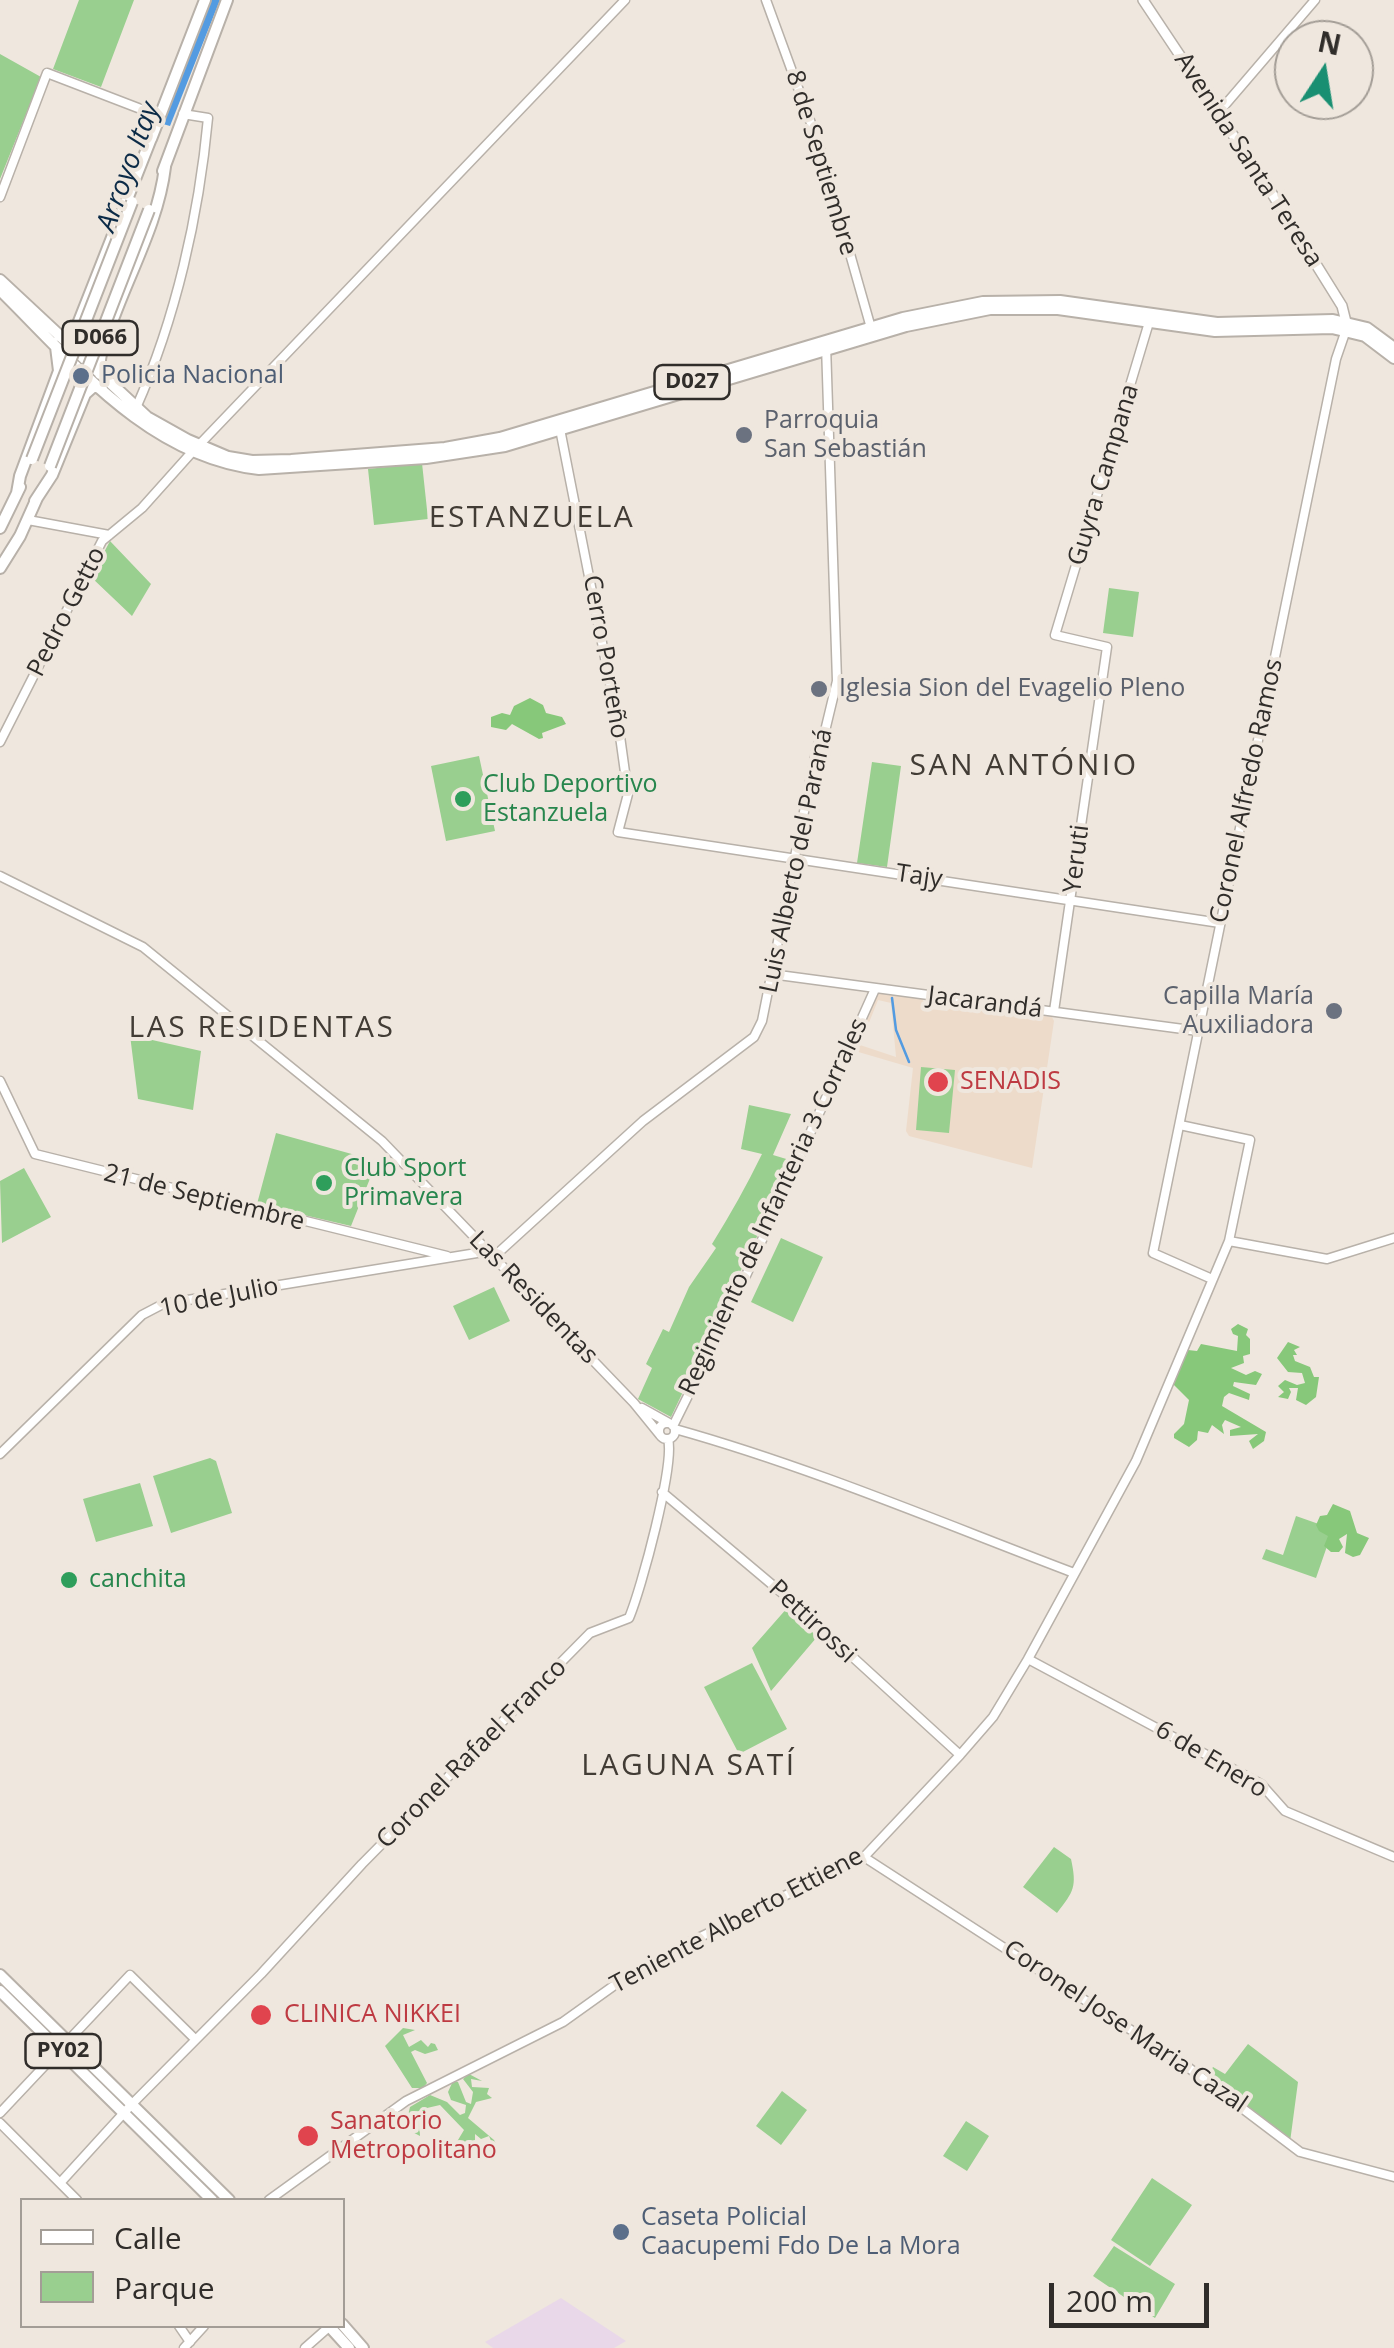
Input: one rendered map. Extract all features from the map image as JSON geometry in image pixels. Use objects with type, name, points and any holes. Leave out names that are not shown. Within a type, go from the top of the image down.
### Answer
[{"type":"highway","name":"D066","points":[[0,528],[32,459],[132,202],[152,136],[205,0]]},
{"type":"highway","name":"D066","points":[[0,568],[36,501],[228,0]]},
{"type":"highway","points":[[57,341],[74,334],[152,136]]},
{"type":"highway","points":[[36,501],[52,475],[86,394],[103,384],[99,364],[158,202],[165,167]]},
{"type":"highway","points":[[0,280],[57,341],[59,371],[24,463],[17,494]]},
{"type":"highway","points":[[0,290],[57,341]]},
{"type":"highway","name":"D027","points":[[826,346],[871,328],[949,307],[1026,300],[1060,301],[1215,331],[1347,326],[1374,332],[1394,348]]},
{"type":"highway","name":"D027","points":[[57,341],[139,422],[240,467],[291,469],[478,451],[826,346],[938,317],[990,309],[1058,309],[1150,319]]},
{"type":"highway","name":"D027","points":[[1347,326],[1394,358]]},
{"type":"highway","name":"D027","points":[[103,384],[196,448]]},
{"type":"highway","name":"PY02","points":[[0,1975],[210,2198]]},
{"type":"highway","name":"PY02","points":[[0,1990],[64,2044]]},
{"type":"highway","name":"PY02","points":[[128,2108],[227,2198]]},
{"type":"highway","points":[[345,2327],[363,2348]]},
{"type":"highway","points":[[331,2328],[349,2348]]},
{"type":"main road","name":"Avenida Santa Teresa","points":[[1143,0],[1342,306],[1347,326]]},
{"type":"street","name":"Pedro Getto","points":[[0,742],[102,541],[142,508],[624,0]]},
{"type":"street","name":"8 de Septiembre","points":[[766,0],[820,148],[871,328]]},
{"type":"street","points":[[1219,112],[1316,0]]},
{"type":"street","points":[[0,197],[47,73],[160,116]]},
{"type":"street","points":[[136,408],[162,342],[178,285],[205,153],[208,118],[183,114]]},
{"type":"street","name":"Guyra Campana","points":[[1106,647],[1055,635],[1150,319]]},
{"type":"street","name":"Coronel Alfredo Ramos","points":[[1212,1279],[1153,1253],[1336,360],[1347,326]]},
{"type":"street","name":"Luis Alberto del Paraná","points":[[492,1253],[498,1253],[654,1111],[748,1042],[762,1021],[792,859],[817,747],[825,731],[837,681],[826,346]]},
{"type":"street","name":"Cerro Porteño","points":[[560,427],[619,730],[628,794],[618,832]]},
{"type":"street","points":[[28,520],[109,535]]},
{"type":"street","name":"Yeruti","points":[[1054,1011],[1106,647]]},
{"type":"street","name":"Tajy","points":[[618,832],[1220,923]]},
{"type":"street","name":"Las Residentas","points":[[0,876],[143,947],[382,1141],[664,1437]]},
{"type":"street","name":"Jacarandá","points":[[772,974],[1198,1032]]},
{"type":"street","name":"Regimiento de Infanteria 3 Corrales","points":[[672,1426],[737,1295],[875,988]]},
{"type":"street","name":"21 de Septiembre","points":[[0,1081],[35,1154],[453,1257]]},
{"type":"street","name":"Teniente Alberto Ettiene","points":[[272,2198],[406,2101],[563,2022],[619,1982],[688,1943],[864,1857],[993,1717],[1136,1461],[1229,1241],[1250,1140],[1180,1125]]},
{"type":"street","points":[[1229,1241],[1327,1259],[1394,1238]]},
{"type":"street","name":"10 de Julio","points":[[0,1454],[142,1316],[163,1304],[492,1253]]},
{"type":"street","name":"Las Residentas","points":[[634,1403],[672,1426],[844,1485],[1074,1574]]},
{"type":"street","points":[[664,1437],[660,1427],[672,1426]]},
{"type":"street","points":[[664,1437],[672,1426]]},
{"type":"street","name":"Coronel Rafael Franco","points":[[195,2039],[590,1632],[629,1618],[662,1492],[670,1449],[664,1437]]},
{"type":"street","name":"Pettirossi","points":[[662,1492],[788,1598],[960,1754]]},
{"type":"street","name":"6 de Enero","points":[[1028,1660],[1248,1776],[1274,1796],[1285,1811],[1394,1857]]},
{"type":"street","name":"Coronel Jose Maria Cazal","points":[[864,1857],[1185,2065],[1300,2152],[1394,2176]]},
{"type":"street","points":[[0,2113],[130,1975],[195,2039],[60,2183]]},
{"type":"street","points":[[0,2123],[75,2198]]},
{"type":"street","points":[[305,2348],[327,2328]]},
{"type":"street","points":[[189,2342],[203,2348]]},
{"type":"shaded area","points":[[877,992],[922,999],[929,1009],[947,1011],[955,1004],[990,1013],[994,1010],[1052,1017],[1032,1168],[909,1136],[906,1131],[913,1068],[855,1051],[853,1047]],"holes":[[[878,1000],[891,1003],[896,1057],[860,1045]]]},
{"type":"shaded area","points":[[561,2298],[626,2341],[614,2348],[493,2348],[485,2342]]},
{"type":"green space","points":[[79,0],[134,0],[101,87],[53,69]]},
{"type":"green space","points":[[0,54],[41,77],[0,179]]},
{"type":"green space","points":[[422,463],[428,519],[374,525],[368,469]]},
{"type":"green space","points":[[110,541],[151,584],[132,616],[91,577]]},
{"type":"green space","points":[[1109,588],[1139,592],[1133,637],[1103,633]]},
{"type":"green space","points":[[530,698],[543,705],[546,713],[562,717],[566,724],[542,733],[543,738],[539,739],[512,724],[506,730],[491,727],[491,717],[510,715],[514,706]]},
{"type":"green space","name":"Club Deportivo Estanzuela","points":[[479,756],[495,831],[446,841],[431,766]]},
{"type":"green space","points":[[872,762],[901,766],[887,867],[857,863]]},
{"type":"green space","points":[[130,1035],[201,1051],[193,1110],[138,1099]]},
{"type":"green space","points":[[921,1067],[955,1070],[949,1133],[916,1130]]},
{"type":"green space","points":[[749,1105],[791,1114],[773,1155],[793,1161],[671,1417],[638,1399],[652,1368],[646,1364],[663,1329],[669,1332],[689,1287],[716,1248],[712,1244],[762,1154],[741,1149]]},
{"type":"green space","points":[[276,1133],[377,1161],[351,1226],[257,1204]]},
{"type":"green space","points":[[24,1168],[51,1217],[2,1243],[0,1181]]},
{"type":"green space","points":[[781,1238],[823,1257],[793,1322],[751,1302]]},
{"type":"green space","points":[[494,1287],[510,1321],[469,1340],[453,1306]]},
{"type":"green space","points":[[1238,1324],[1248,1329],[1250,1354],[1243,1356],[1244,1363],[1231,1368],[1246,1375],[1255,1371],[1262,1374],[1256,1385],[1234,1382],[1233,1386],[1250,1394],[1249,1400],[1229,1393],[1222,1406],[1266,1432],[1264,1441],[1253,1449],[1249,1441],[1258,1434],[1230,1436],[1230,1430],[1241,1427],[1225,1420],[1224,1434],[1212,1425],[1208,1433],[1198,1431],[1197,1440],[1189,1447],[1174,1438],[1184,1424],[1189,1400],[1172,1383],[1174,1358],[1188,1350],[1197,1351],[1201,1344],[1237,1351],[1238,1336],[1231,1329]]},
{"type":"green space","points":[[1288,1342],[1300,1347],[1294,1350],[1295,1361],[1310,1367],[1314,1377],[1319,1377],[1316,1397],[1306,1405],[1296,1400],[1298,1388],[1289,1388],[1288,1399],[1278,1397],[1284,1392],[1278,1386],[1285,1380],[1297,1385],[1305,1383],[1302,1373],[1288,1372],[1277,1358]]},
{"type":"green space","points":[[210,1458],[216,1461],[232,1513],[171,1533],[153,1476]]},
{"type":"green space","points":[[140,1483],[153,1526],[96,1542],[83,1499]]},
{"type":"green space","points":[[1333,1504],[1350,1511],[1357,1533],[1369,1538],[1360,1555],[1345,1553],[1347,1534],[1339,1539],[1343,1547],[1339,1552],[1324,1546],[1328,1536],[1316,1525]]},
{"type":"green space","points":[[1296,1516],[1333,1529],[1316,1578],[1262,1559],[1266,1549],[1283,1555]]},
{"type":"green space","points":[[788,1607],[817,1637],[771,1691],[752,1648]]},
{"type":"green space","points":[[752,1663],[787,1729],[739,1754],[704,1687]]},
{"type":"green space","points":[[1054,1847],[1071,1859],[1074,1876],[1070,1894],[1057,1913],[1023,1887]]},
{"type":"green space","points":[[403,2028],[415,2030],[403,2035],[409,2047],[421,2040],[428,2047],[435,2044],[438,2050],[425,2054],[411,2052],[427,2083],[423,2088],[412,2088],[385,2046]]},
{"type":"green space","points":[[1248,2044],[1298,2082],[1290,2142],[1208,2075],[1213,2067],[1225,2074]]},
{"type":"green space","points":[[469,2074],[482,2081],[471,2079],[472,2087],[489,2088],[487,2094],[492,2098],[476,2102],[468,2118],[494,2140],[493,2153],[489,2151],[489,2136],[481,2139],[475,2134],[475,2146],[466,2155],[454,2154],[452,2150],[464,2130],[440,2105],[427,2108],[419,2118],[420,2136],[405,2128],[410,2107],[430,2095],[447,2102],[460,2115],[465,2113],[466,2105],[451,2100],[448,2092],[453,2081],[458,2082],[466,2102],[471,2104],[473,2092],[463,2079]]},
{"type":"green space","points":[[782,2091],[807,2110],[781,2145],[756,2126]]},
{"type":"green space","points":[[966,2121],[989,2136],[967,2171],[943,2156]]},
{"type":"green space","points":[[1152,2178],[1192,2205],[1150,2266],[1111,2240]]},
{"type":"green space","points":[[1114,2246],[1175,2284],[1155,2318],[1093,2276]]},
{"type":"water","points":[[210,0],[220,0],[170,126],[163,124]]},
{"type":"pier","points":[[152,139],[169,145],[97,345],[91,348],[82,342],[135,199]]},
{"type":"pier","points":[[69,377],[80,382],[59,447],[34,505],[17,496]]},
{"type":"waterway","points":[[892,998],[896,1030],[909,1062]]},
{"type":"place","name":"Policia Nacional","points":[[81,376]]},
{"type":"place","name":"Parroquia San Sebastián","points":[[744,435]]},
{"type":"place","name":"Iglesia Sion del Evagelio Pleno","points":[[819,689]]},
{"type":"place","name":"Club Deportivo Estanzuela","points":[[463,799]]},
{"type":"place","name":"Capilla María Auxiliadora","points":[[1334,1011]]},
{"type":"place","name":"SENADIS","points":[[938,1082]]},
{"type":"place","name":"Club Sport Primavera","points":[[324,1183]]},
{"type":"place","name":"canchita","points":[[69,1580]]},
{"type":"place","name":"CLINICA NIKKEI","points":[[261,2015]]},
{"type":"place","name":"Sanatorio Metropolitano","points":[[308,2136]]},
{"type":"place","name":"Caseta Policial Caacupemi Fdo De La Mora","points":[[621,2232]]},
{"type":"district","name":"ESTANZUELA","points":[[532,518]]},
{"type":"district","name":"SAN ANTÓNIO","points":[[1024,766]]},
{"type":"district","name":"LAS RESIDENTAS","points":[[262,1028]]},
{"type":"district","name":"LAGUNA SATÍ","points":[[689,1766]]},
{"type":"water label","name":"Arroyo Itay","points":[[129,167]]}]
